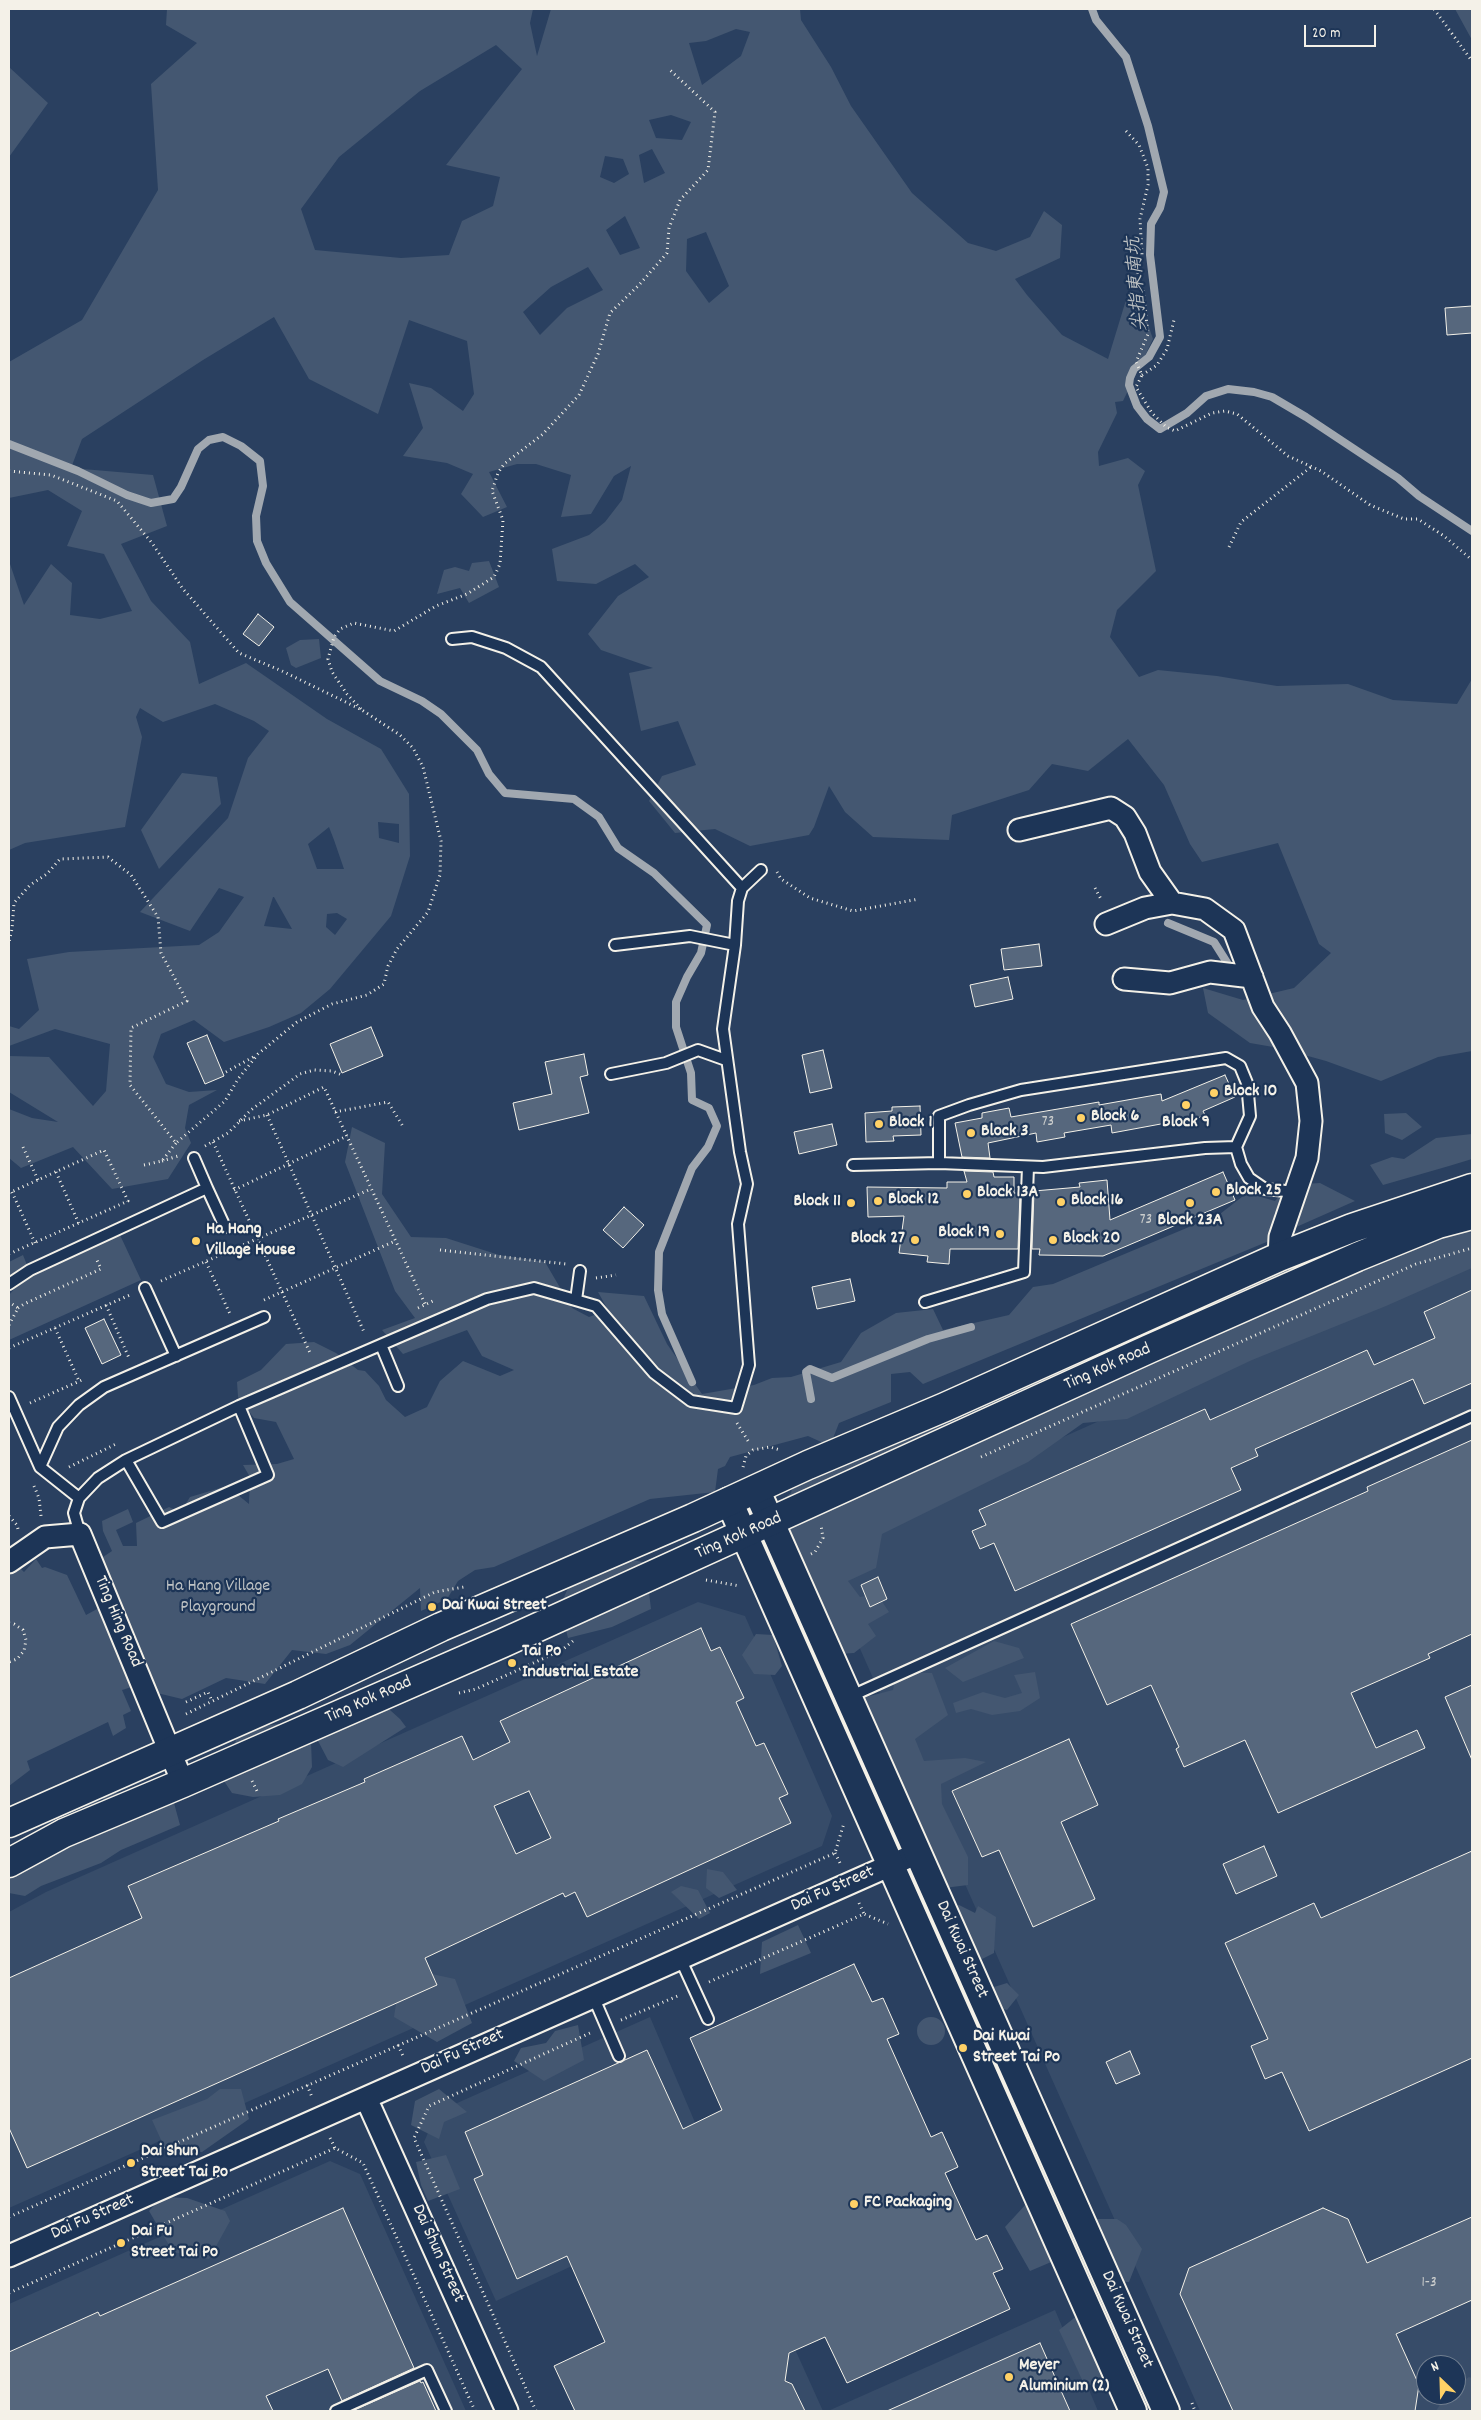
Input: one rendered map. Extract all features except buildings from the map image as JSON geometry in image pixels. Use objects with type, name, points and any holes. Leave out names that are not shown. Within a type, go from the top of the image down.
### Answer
[{"type":"main road","name":"Ting Kok Road","points":[[9,1823],[298,1695],[441,1627],[729,1501],[747,1481],[1279,1257],[1352,1228],[1472,1188]]},
{"type":"main road","name":"Ting Kok Road","points":[[9,1863],[64,1833],[183,1784],[771,1523],[1357,1257],[1438,1224],[1472,1215]]},
{"type":"street","points":[[1020,830],[1111,808],[1125,817],[1135,833],[1150,872],[1172,903]]},
{"type":"street","points":[[1106,924],[1145,908],[1172,903],[1205,909],[1234,930],[1263,1007],[1280,1033],[1307,1083],[1311,1121],[1307,1158],[1280,1237],[1279,1257]]},
{"type":"street","points":[[1124,979],[1170,983],[1210,972],[1252,976]]},
{"type":"street","name":"Dai Kwai Street","points":[[747,1481],[771,1523],[1166,2411]]},
{"type":"street","name":"Dai Kwai Street","points":[[729,1501],[1133,2411]]},
{"type":"street","points":[[9,1562],[45,1537],[80,1534]]},
{"type":"street","name":"Ting Hing Road","points":[[80,1534],[171,1750],[183,1784]]},
{"type":"street","name":"Dai Fu Street","points":[[9,2256],[918,1853]]},
{"type":"street","name":"Dai Shun Street","points":[[366,2098],[507,2411]]},
{"type":"lane","points":[[452,639],[472,637],[489,642],[506,648],[541,666],[742,888]]},
{"type":"lane","points":[[80,1534],[74,1513],[79,1498],[98,1478],[126,1460],[239,1406],[486,1299],[534,1288],[596,1306],[654,1373],[691,1401],[736,1408],[749,1365],[738,1224],[747,1184],[740,1152],[723,1029],[735,945],[738,901],[742,888],[761,870]]},
{"type":"lane","points":[[615,944],[690,936],[735,945]]},
{"type":"lane","points":[[611,1074],[666,1063],[698,1050],[726,1060]]},
{"type":"lane","points":[[939,1163],[939,1116],[968,1105],[1021,1090],[1226,1058],[1240,1066],[1247,1083],[1250,1116],[1236,1147],[1241,1164],[1249,1178],[1265,1189],[1296,1192]]},
{"type":"lane","points":[[853,1164],[939,1163],[1043,1167],[1205,1148],[1236,1147]]},
{"type":"lane","points":[[195,1153],[206,1188],[224,1227]]},
{"type":"lane","points":[[925,1302],[1024,1272],[1028,1166]]},
{"type":"lane","points":[[9,1284],[30,1270],[206,1188]]},
{"type":"lane","points":[[576,1300],[580,1271]]},
{"type":"lane","points":[[145,1288],[176,1356]]},
{"type":"lane","points":[[40,1467],[58,1427],[79,1405],[104,1387],[264,1317]]},
{"type":"lane","points":[[381,1345],[398,1386]]},
{"type":"lane","points":[[9,1397],[40,1467],[79,1498]]},
{"type":"lane","points":[[126,1460],[162,1522],[268,1475],[239,1406]]},
{"type":"lane","points":[[848,1697],[1472,1416]]},
{"type":"lane","points":[[680,1958],[708,2019]]},
{"type":"lane","points":[[593,1996],[619,2056]]},
{"type":"lane","points":[[336,2411],[427,2370],[446,2411]]},
{"type":"path","points":[[1434,9],[1472,60]]},
{"type":"path","points":[[362,710],[347,694],[332,672],[328,659],[329,650],[340,629],[354,623],[394,631],[436,606],[467,594],[494,577],[500,564],[503,520],[492,491],[498,473],[504,464],[544,434],[579,395],[598,354],[610,313],[639,285],[667,253],[669,228],[680,200],[708,170],[715,112],[670,70]]},
{"type":"path","points":[[1126,131],[1139,145],[1148,168],[1148,185],[1140,219],[1142,255],[1136,280],[1143,289],[1148,334],[1137,364],[1141,374]]},
{"type":"path","points":[[1174,320],[1167,349],[1157,365],[1141,374],[1136,387],[1152,414],[1166,427],[1175,430],[1192,421],[1225,411],[1245,420],[1288,456],[1311,466],[1370,505],[1404,519],[1418,519],[1444,536],[1472,560]]},
{"type":"path","points":[[1230,546],[1240,522],[1311,466]]},
{"type":"path","points":[[9,472],[51,475],[117,501],[152,543],[183,589],[239,653],[282,671],[362,710],[400,735],[413,748],[423,767],[441,842],[440,875],[428,912],[397,949],[388,966],[384,984],[367,995],[332,1004],[297,1022],[258,1054],[226,1072]]},
{"type":"path","points":[[9,942],[14,903],[30,885],[47,874],[60,858],[108,857],[131,875],[158,917],[161,953],[187,1001],[131,1028],[130,1085],[176,1143]]},
{"type":"path","points":[[761,870],[770,863],[781,879],[810,898],[853,911],[919,899]]},
{"type":"path","points":[[144,1165],[162,1161],[176,1143],[225,1101],[238,1079],[258,1054]]},
{"type":"path","points":[[195,1153],[228,1133],[251,1110],[300,1074],[314,1070],[332,1071],[342,1075]]},
{"type":"path","points":[[239,1122],[267,1115],[324,1087],[425,1304]]},
{"type":"path","points":[[335,1112],[388,1102],[404,1128]]},
{"type":"path","points":[[267,1115],[364,1332]]},
{"type":"path","points":[[234,1190],[347,1136]]},
{"type":"path","points":[[213,1142],[311,1355]]},
{"type":"path","points":[[23,1147],[38,1180]]},
{"type":"path","points":[[9,1254],[35,1243],[79,1224],[128,1201],[104,1150],[10,1192],[35,1243]]},
{"type":"path","points":[[56,1172],[79,1224]]},
{"type":"path","points":[[9,1348],[371,1189]]},
{"type":"path","points":[[9,1324],[18,1308],[24,1304],[101,1270],[95,1252],[97,1239]]},
{"type":"path","points":[[974,1460],[1416,1264],[1472,1248]]},
{"type":"path","points":[[440,1250],[564,1263],[580,1271]]},
{"type":"path","points":[[206,1262],[230,1315]]},
{"type":"path","points":[[9,1301],[18,1308]]},
{"type":"path","points":[[106,1306],[130,1359]]},
{"type":"path","points":[[55,1328],[79,1381]]},
{"type":"path","points":[[747,1481],[742,1470],[746,1456],[753,1450],[770,1446],[784,1453]]},
{"type":"path","points":[[31,1481],[40,1498],[41,1516],[36,1522]]},
{"type":"path","points":[[807,1557],[815,1552],[820,1544],[822,1527],[828,1524]]},
{"type":"path","points":[[9,1623],[22,1630],[26,1640],[24,1651],[17,1659],[9,1662]]},
{"type":"path","points":[[9,2217],[836,1853],[845,1820]]},
{"type":"path","points":[[536,2411],[414,2138],[430,2106],[606,2026],[864,1914],[893,1926]]},
{"type":"path","points":[[9,2293],[334,2148],[363,2163],[475,2411]]},
{"type":"shaded area","points":[[1472,1255],[1472,2411],[1200,2411],[828,1577],[850,1532]]},
{"type":"shaded area","points":[[698,1602],[745,1616],[832,1816],[822,1846],[9,2208],[9,1912],[46,1892]]},
{"type":"shaded area","points":[[650,2017],[726,2195],[496,2301],[424,2142],[437,2112]]},
{"type":"shaded area","points":[[330,2161],[360,2174],[466,2411],[9,2411],[9,2304]]},
{"type":"shaded area","name":"Meyer Aluminium (2)","points":[[1055,2310],[1098,2411],[828,2411]]},
{"type":"shaded area","points":[[794,2347],[823,2411],[652,2411]]},
{"type":"green space","points":[[167,9],[533,9],[530,23],[537,56],[551,9],[800,9],[801,20],[831,67],[851,106],[912,193],[968,243],[996,251],[1030,237],[1044,211],[1062,225],[1060,258],[1015,279],[1062,335],[1108,359],[1126,300],[1137,293],[1153,339],[1123,401],[1115,402],[1117,413],[1098,452],[1099,466],[1128,458],[1145,471],[1138,485],[1156,571],[1117,610],[1110,637],[1139,677],[1158,670],[1217,676],[1277,686],[1348,684],[1393,700],[1457,704],[1472,679],[1472,1051],[1438,1057],[1381,1081],[1326,1061],[1279,1048],[1250,1043],[1208,1013],[1203,988],[1243,1000],[1294,988],[1331,953],[1319,944],[1278,843],[1202,862],[1190,844],[1164,785],[1128,739],[1088,771],[1052,764],[1029,790],[952,815],[949,840],[873,837],[845,812],[829,786],[814,827],[809,835],[750,846],[715,829],[675,833],[649,801],[662,776],[696,765],[678,721],[641,731],[629,673],[653,668],[601,650],[588,634],[618,596],[649,577],[635,564],[596,584],[557,581],[552,549],[589,535],[605,522],[622,500],[631,466],[614,476],[591,514],[561,517],[571,475],[536,464],[517,464],[489,472],[507,507],[483,517],[461,494],[473,474],[447,463],[403,456],[423,428],[409,383],[431,388],[463,411],[474,394],[467,341],[409,320],[378,414],[309,379],[274,317],[203,360],[82,439],[71,468],[153,475],[167,526],[121,544],[151,601],[190,642],[199,684],[246,663],[327,719],[381,749],[409,794],[410,856],[391,916],[330,989],[301,1013],[269,1027],[224,1042],[194,1020],[161,1034],[153,1057],[166,1084],[189,1092],[217,1090],[189,1105],[185,1128],[191,1143],[168,1179],[112,1189],[73,1147],[21,1168],[9,1158],[9,1109],[32,1118],[58,1122],[9,1092],[9,1056],[49,1057],[93,1106],[106,1091],[110,1044],[55,1029],[9,1046],[9,1026],[19,1029],[39,1010],[27,959],[69,952],[199,945],[219,932],[244,897],[219,888],[190,931],[140,912],[228,818],[248,758],[269,731],[254,721],[215,704],[163,722],[140,708],[136,717],[142,737],[125,827],[25,843],[9,850],[9,561],[24,605],[51,564],[72,583],[70,615],[100,619],[132,611],[104,554],[67,546],[82,511],[48,490],[9,498],[9,362],[82,320],[158,190],[151,84],[197,43],[166,25]],"holes":[[[736,29],[750,32],[741,56],[702,85],[689,43],[706,41]],[[496,45],[522,69],[446,165],[500,177],[493,206],[462,221],[449,255],[401,258],[315,250],[301,209],[339,157],[420,91]],[[671,115],[691,122],[682,140],[656,138],[649,120]],[[652,149],[665,173],[644,183],[639,155]],[[605,156],[623,159],[629,174],[614,183],[600,177]],[[625,216],[640,248],[620,255],[606,230]],[[706,232],[729,286],[709,303],[686,271],[687,239]],[[588,267],[603,290],[567,308],[540,335],[523,312],[551,287]],[[378,822],[399,824],[399,843],[379,838]],[[329,827],[344,869],[317,869],[308,844]],[[274,897],[292,929],[264,926]],[[337,913],[347,919],[335,935],[326,927],[327,914]]]},
{"type":"green space","points":[[1455,9],[1472,9],[1472,40]]},
{"type":"green space","points":[[9,67],[48,103],[9,157]]},
{"type":"green space","points":[[489,561],[499,587],[469,603],[460,588],[437,594],[444,570],[455,567],[469,571],[472,563]]},
{"type":"green space","points":[[319,639],[321,658],[296,668],[291,665],[286,648],[300,640]]},
{"type":"green space","points":[[182,773],[217,777],[221,804],[159,869],[141,830]]},
{"type":"green space","points":[[1406,1113],[1422,1127],[1402,1140],[1385,1133],[1384,1114]]},
{"type":"green space","name":"Ha Hang Village Playground","points":[[352,1127],[385,1143],[382,1194],[411,1237],[446,1238],[499,1255],[545,1262],[572,1308],[589,1317],[608,1310],[598,1292],[644,1296],[667,1344],[702,1394],[754,1385],[772,1378],[791,1377],[841,1362],[861,1333],[896,1313],[933,1309],[943,1330],[1009,1315],[1033,1287],[1053,1284],[1220,1214],[1247,1193],[1275,1201],[1289,1185],[1320,1183],[1355,1201],[1294,1228],[1275,1212],[1269,1241],[923,1384],[910,1372],[891,1374],[891,1402],[839,1423],[830,1446],[808,1436],[730,1457],[725,1466],[718,1469],[715,1492],[650,1499],[494,1567],[475,1570],[458,1581],[447,1599],[421,1611],[420,1588],[350,1645],[326,1654],[292,1650],[265,1684],[226,1678],[182,1699],[132,1687],[122,1690],[131,1711],[123,1715],[126,1728],[113,1736],[108,1722],[27,1761],[30,1770],[9,1786],[9,1575],[18,1566],[24,1572],[36,1559],[42,1568],[45,1567],[67,1575],[86,1615],[99,1608],[97,1561],[112,1551],[103,1531],[102,1521],[128,1509],[133,1522],[116,1530],[123,1546],[137,1546],[136,1523],[169,1507],[183,1514],[182,1510],[190,1497],[227,1486],[249,1504],[250,1477],[243,1465],[277,1464],[294,1459],[276,1422],[254,1418],[238,1397],[237,1382],[261,1370],[286,1344],[314,1342],[336,1353],[358,1370],[365,1371],[379,1386],[386,1400],[405,1417],[427,1407],[440,1381],[463,1361],[500,1376],[514,1370],[482,1356],[467,1330],[403,1354],[382,1330],[415,1318],[395,1291],[345,1162]]},
{"type":"green space","points":[[1472,1134],[1472,1159],[1449,1166],[1383,1185],[1370,1165],[1392,1157],[1404,1159],[1436,1138]]},
{"type":"green space","points":[[1349,1226],[1369,1238],[1451,1226],[1472,1233],[1472,1268],[1386,1306],[1252,1360],[1127,1419],[1083,1423],[1028,1462],[882,1534],[876,1568],[848,1581],[860,1597],[877,1594],[889,1612],[868,1624],[876,1636],[854,1653],[824,1655],[769,1510],[791,1493],[798,1465],[1074,1361],[1109,1350],[1115,1325],[1160,1322],[1184,1331],[1225,1319],[1257,1281],[1259,1267],[1280,1273],[1307,1264],[1350,1243]]},
{"type":"green space","points":[[120,1235],[141,1280],[9,1340],[9,1295],[17,1286],[32,1276]]},
{"type":"green space","points":[[23,1255],[27,1265],[9,1276],[9,1262]]},
{"type":"green space","points":[[628,1559],[652,1564],[648,1584],[651,1609],[612,1627],[568,1638],[560,1606],[573,1577]]},
{"type":"green space","points":[[756,1634],[773,1635],[782,1666],[775,1675],[754,1674],[742,1655]]},
{"type":"green space","points":[[994,1641],[1019,1648],[1024,1658],[963,1682],[945,1668]]},
{"type":"green space","points":[[896,1672],[932,1673],[948,1715],[915,1739],[924,1761],[965,1758],[986,1762],[941,1784],[942,1804],[968,1857],[968,1885],[936,1889],[866,1758],[851,1753],[827,1704],[840,1684],[862,1698],[893,1690]]},
{"type":"green space","points":[[1035,1672],[1040,1698],[1020,1711],[992,1715],[971,1709],[956,1713],[953,1703],[983,1692],[1005,1698],[1022,1693],[1014,1675]]},
{"type":"green space","points":[[381,1702],[406,1727],[343,1767],[328,1760],[317,1739]]},
{"type":"green space","points":[[278,1724],[293,1726],[311,1742],[312,1767],[302,1784],[280,1795],[253,1797],[232,1793],[220,1775],[233,1755],[237,1733]]},
{"type":"green space","points":[[108,1789],[132,1799],[149,1791],[174,1803],[180,1825],[121,1850],[101,1863],[41,1886],[25,1896],[9,1893],[9,1857],[36,1836],[42,1828],[82,1811],[89,1802],[102,1801]]},
{"type":"green space","points":[[707,1869],[723,1872],[737,1890],[719,1898],[706,1888]]},
{"type":"green space","points":[[681,1886],[698,1890],[710,1913],[699,1919],[671,1892]]},
{"type":"green space","points":[[959,1905],[975,1913],[978,1906],[996,1917],[994,1953],[974,1963],[945,1912]]},
{"type":"green space","points":[[798,1925],[811,1953],[760,1974],[762,1942]]},
{"type":"green space","points":[[418,1971],[455,1979],[472,2023],[437,2042],[394,2017],[400,1976]]},
{"type":"green space","points":[[1007,1983],[1019,1995],[1007,2010],[994,2006],[994,1987]]},
{"type":"green space","points":[[931,2017],[941,2021],[945,2031],[941,2041],[931,2045],[921,2041],[917,2031],[921,2021]]},
{"type":"green space","points":[[578,2025],[584,2060],[544,2081],[514,2061],[521,2048],[546,2043],[555,2031]]},
{"type":"green space","points":[[220,2089],[241,2089],[249,2119],[202,2152],[167,2153],[152,2120],[207,2099]]},
{"type":"green space","points":[[439,2089],[467,2112],[444,2122],[439,2139],[411,2125],[415,2101]]},
{"type":"green space","points":[[446,2155],[460,2189],[428,2201],[421,2185],[416,2162]]},
{"type":"green space","points":[[162,2197],[187,2198],[225,2211],[230,2221],[209,2259],[173,2252],[149,2211]]},
{"type":"green space","points":[[1027,2203],[1063,2257],[1030,2271],[1005,2227]]},
{"type":"green space","points":[[1096,2219],[1117,2219],[1126,2225],[1142,2249],[1129,2282],[1107,2281],[1084,2235]]},
{"type":"green space","points":[[1078,2315],[1121,2380],[1085,2386],[1059,2330]]},
{"type":"green space","points":[[1469,2377],[1472,2378],[1472,2411],[1436,2411],[1440,2405],[1466,2405],[1466,2379]]},
{"type":"waterway","name":"尖指東南坑","points":[[1092,9],[1096,20],[1126,57],[1148,126],[1164,192],[1160,208],[1151,224],[1150,255],[1160,337],[1149,357],[1134,369],[1130,378],[1129,385],[1137,406],[1147,419],[1160,429],[1187,413],[1206,396],[1228,389],[1254,392],[1272,397],[1306,417],[1398,478],[1419,496],[1472,531]]},
{"type":"waterway","points":[[9,444],[78,471],[127,495],[151,503],[173,499],[181,487],[198,449],[209,440],[223,437],[241,446],[260,461],[263,486],[256,516],[257,541],[266,563],[290,602],[380,681],[422,701],[441,714],[477,750],[489,774],[505,793],[574,799],[599,817],[618,848],[654,873],[707,925],[701,953],[687,977],[676,1002],[676,1027],[691,1073],[692,1100],[709,1108],[717,1126],[708,1147],[692,1168],[659,1252],[658,1290],[662,1314],[692,1382]]},
{"type":"waterway","points":[[1168,923],[1214,942],[1233,972]]},
{"type":"waterway","points":[[811,1399],[806,1372],[810,1369],[832,1378],[928,1339],[971,1327]]},
{"type":"place","name":"Block 10","points":[[1214,1093]]},
{"type":"place","name":"Block 9","points":[[1186,1105]]},
{"type":"place","name":"Block 6","points":[[1081,1118]]},
{"type":"place","name":"Block 1","points":[[879,1124]]},
{"type":"place","name":"Block 3","points":[[971,1133]]},
{"type":"place","name":"Block 25","points":[[1216,1192]]},
{"type":"place","name":"Block 13A","points":[[967,1194]]},
{"type":"place","name":"Block 12","points":[[878,1201]]},
{"type":"place","name":"Block 16","points":[[1061,1202]]},
{"type":"place","name":"Block 11","points":[[851,1203]]},
{"type":"place","name":"Block 23A","points":[[1190,1203]]},
{"type":"place","name":"Block 19","points":[[1000,1234]]},
{"type":"place","name":"Block 27","points":[[915,1240]]},
{"type":"place","name":"Block 20","points":[[1053,1240]]},
{"type":"place","name":"Ha Hang Village House","points":[[196,1241]]},
{"type":"place","name":"Dai Kwai Street","points":[[432,1607]]},
{"type":"place","name":"Tai Po Industrial Estate","points":[[512,1663]]},
{"type":"place","name":"Dai Kwai Street Tai Po","points":[[963,2048]]},
{"type":"place","name":"Dai Shun Street Tai Po","points":[[131,2163]]},
{"type":"place","name":"FC Packaging","points":[[854,2204]]},
{"type":"place","name":"Dai Fu Street Tai Po","points":[[121,2243]]},
{"type":"place","name":"Meyer Aluminium (2)","points":[[1009,2377]]}]
